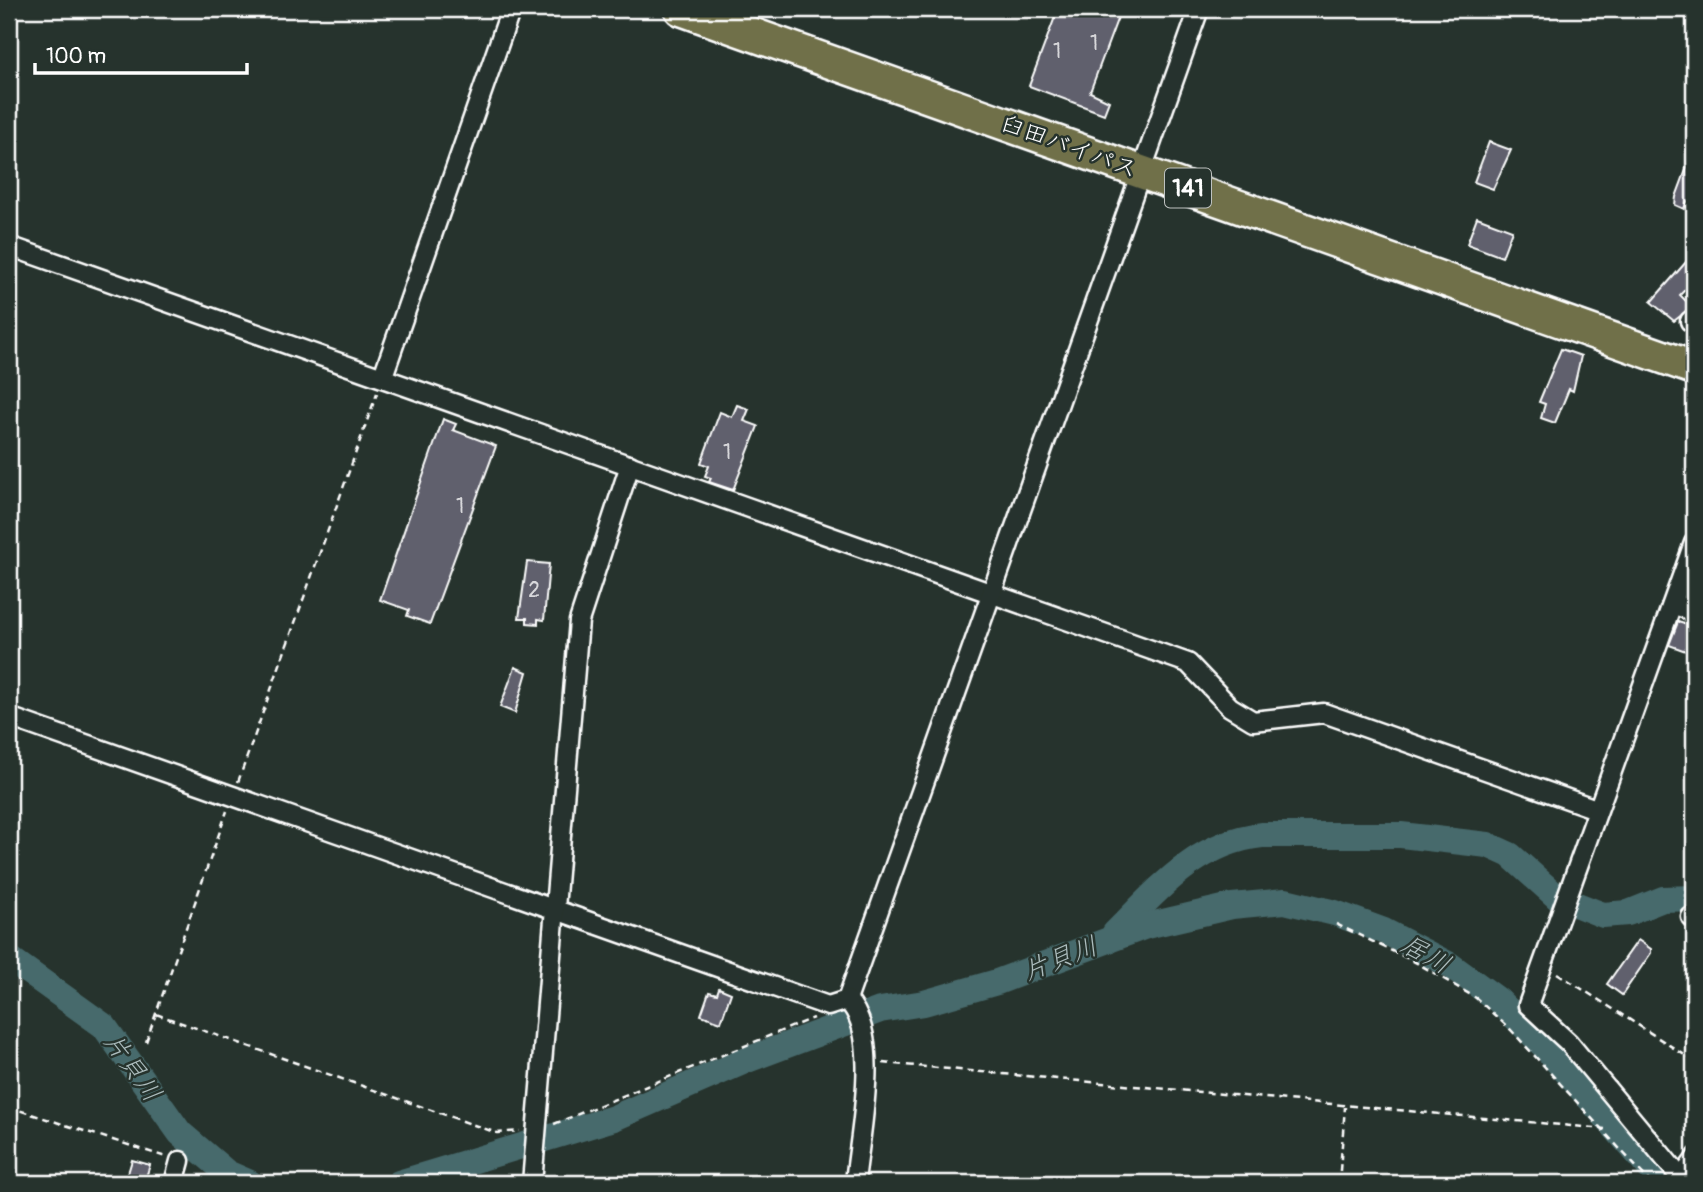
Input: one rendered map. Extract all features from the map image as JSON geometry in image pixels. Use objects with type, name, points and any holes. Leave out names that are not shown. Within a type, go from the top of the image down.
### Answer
[{"type":"highway","name":"臼田バイパス","points":[[681,9],[1145,162],[1693,328]]},
{"type":"highway","name":"臼田バイパス","points":[[746,9],[1694,368]]},
{"type":"street","points":[[383,376],[512,9]]},
{"type":"street","points":[[855,1183],[867,1062],[863,1033],[846,1003],[1199,9]]},
{"type":"street","points":[[9,246],[383,376],[1188,663],[1230,707],[1253,721],[1324,713],[1596,809]]},
{"type":"street","points":[[532,1177],[579,621],[631,465]]},
{"type":"street","points":[[1682,1179],[1569,1043],[1528,1005],[1596,809],[1674,604],[1694,543]]},
{"type":"street","points":[[1674,604],[1694,612]]},
{"type":"street","points":[[9,717],[555,912],[828,1006],[846,1003]]},
{"type":"lane","points":[[1682,1179],[1694,1153]]},
{"type":"path","points":[[146,1042],[383,376]]},
{"type":"path","points":[[1336,924],[1417,963],[1476,998],[1511,1030],[1605,1129],[1651,1183]]},
{"type":"path","points":[[1543,963],[1694,1061]]},
{"type":"path","points":[[156,1014],[507,1135],[547,1127],[846,1003]]},
{"type":"path","points":[[867,1062],[1605,1129]]},
{"type":"path","points":[[9,1107],[212,1183]]},
{"type":"path","points":[[1339,1183],[1345,1107]]},
{"type":"building","points":[[1058,9],[1094,12],[1095,9],[1121,9],[1090,92],[1109,101],[1104,114],[1029,86]]},
{"type":"building","points":[[1489,142],[1511,150],[1493,189],[1474,182]]},
{"type":"building","points":[[1693,151],[1694,204],[1687,201],[1684,209],[1675,205],[1676,197]]},
{"type":"building","points":[[1477,217],[1512,230],[1502,257],[1467,244]]},
{"type":"building","points":[[1694,253],[1694,280],[1680,295],[1692,307],[1674,321],[1651,302]]},
{"type":"building","points":[[1561,349],[1581,356],[1573,391],[1569,389],[1555,423],[1541,418],[1545,404],[1539,402]]},
{"type":"building","points":[[737,405],[749,409],[744,421],[758,426],[733,490],[709,482],[711,478],[705,476],[709,466],[701,463],[720,412],[732,417]]},
{"type":"building","points":[[443,419],[456,424],[453,430],[496,446],[430,624],[407,616],[409,610],[380,600]]},
{"type":"building","points":[[527,562],[549,564],[544,620],[538,619],[538,624],[527,623],[527,618],[519,618]]},
{"type":"building","points":[[1678,622],[1694,627],[1694,654],[1669,645]]},
{"type":"building","points":[[515,667],[527,672],[515,713],[500,707]]},
{"type":"building","points":[[1638,940],[1651,949],[1651,953],[1622,995],[1607,984]]},
{"type":"building","points":[[719,988],[731,993],[721,1022],[701,1015],[709,992],[717,994]]},
{"type":"building","points":[[132,1160],[150,1165],[144,1183],[125,1183]]},
{"type":"waterway","name":"片貝川","points":[[1115,933],[1163,885],[1198,858],[1239,839],[1262,835],[1401,835],[1488,845],[1510,855],[1557,897],[1603,915],[1628,913],[1663,899],[1694,898]]},
{"type":"waterway","name":"片貝川","points":[[399,1183],[614,1118],[747,1060],[880,1010],[924,1003],[997,982],[1146,926],[1232,906],[1285,901],[1335,913],[1384,931],[1450,965],[1498,1000],[1543,1045],[1663,1183]]},
{"type":"waterway","name":"片貝川","points":[[9,958],[104,1026],[180,1133],[227,1173],[250,1183]]},
{"type":"water label","name":"居川","points":[[1426,954]]}]
